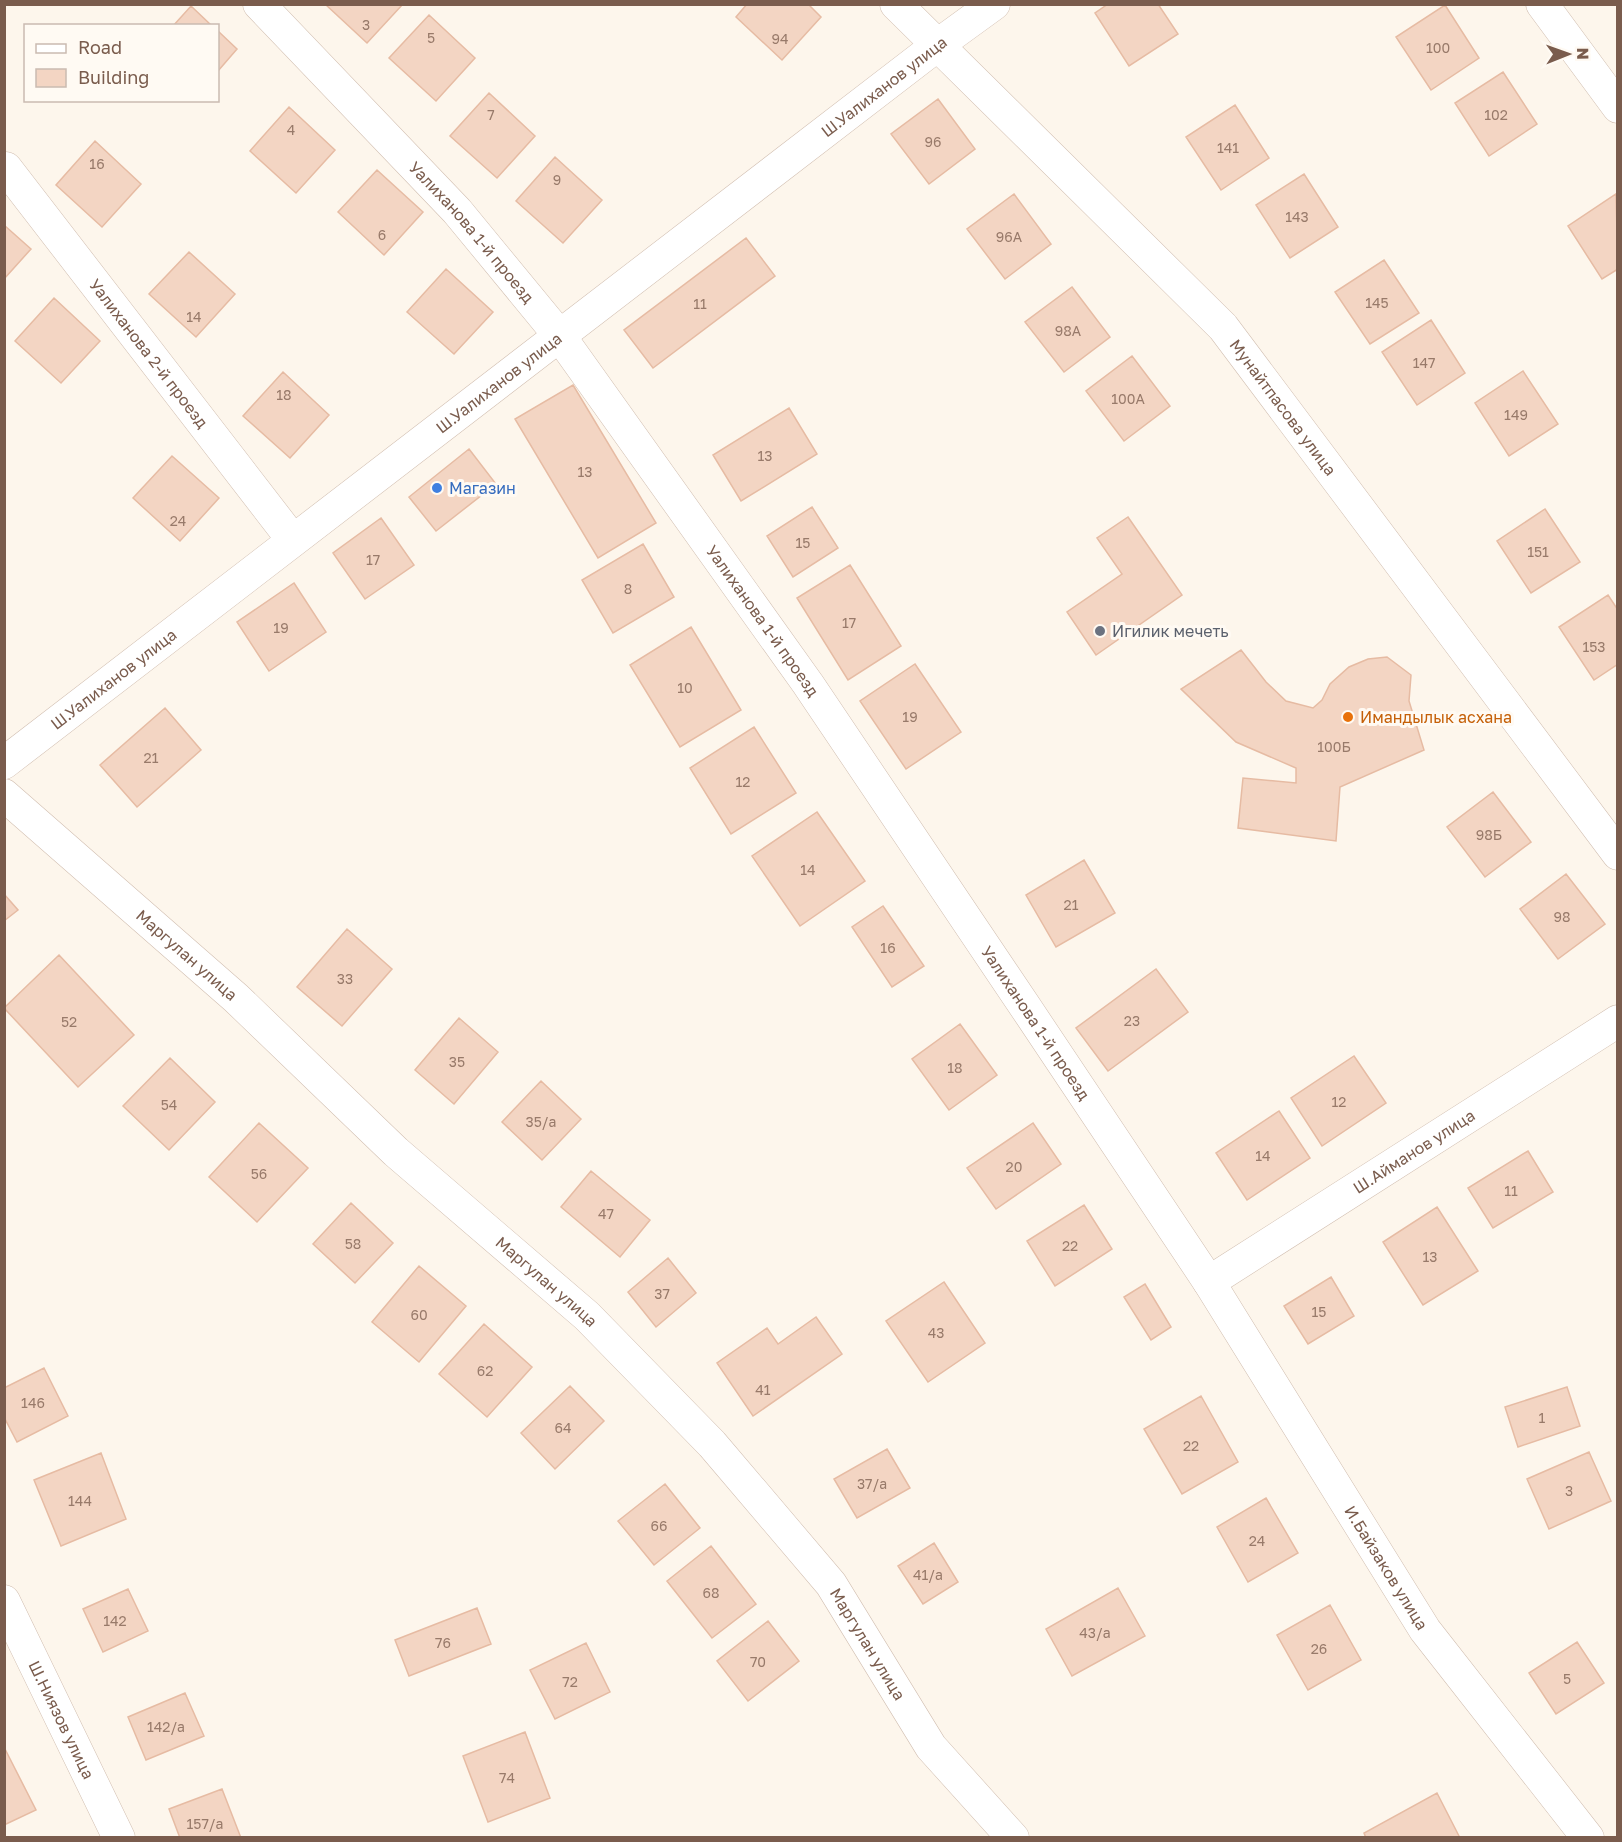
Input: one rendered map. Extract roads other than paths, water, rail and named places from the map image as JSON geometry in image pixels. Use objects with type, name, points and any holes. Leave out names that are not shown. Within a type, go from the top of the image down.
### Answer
[{"type":"street","name":"Уалиханова 1-й проезд","points":[[259,4],[457,211],[559,335],[808,684],[1209,1282]]},
{"type":"street","name":"Мунайтпасова улица","points":[[896,4],[1223,327],[1617,854]]},
{"type":"street","name":"Ш.Уалиханов улица","points":[[4,763],[292,539],[994,4]]},
{"type":"street","points":[[1542,4],[1617,107]]},
{"type":"street","name":"Уалиханова 2-й проезд","points":[[6,168],[292,539]]},
{"type":"street","name":"Маргулан улица","points":[[4,795],[237,998],[396,1152],[587,1316],[696,1427],[831,1584],[931,1747],[1013,1838]]},
{"type":"street","name":"Ш.Айманов улица","points":[[1209,1282],[1617,1021]]},
{"type":"street","name":"И.Байзаков улица","points":[[1209,1282],[1425,1630],[1588,1838]]},
{"type":"street","name":"Ш.Ниязов улица","points":[[4,1601],[119,1838]]},
{"type":"place","name":"Магазин","points":[[437,488]]},
{"type":"place","name":"Игилик мечеть","points":[[1100,631]]},
{"type":"place","name":"Имандылык асхана","points":[[1348,717]]}]
